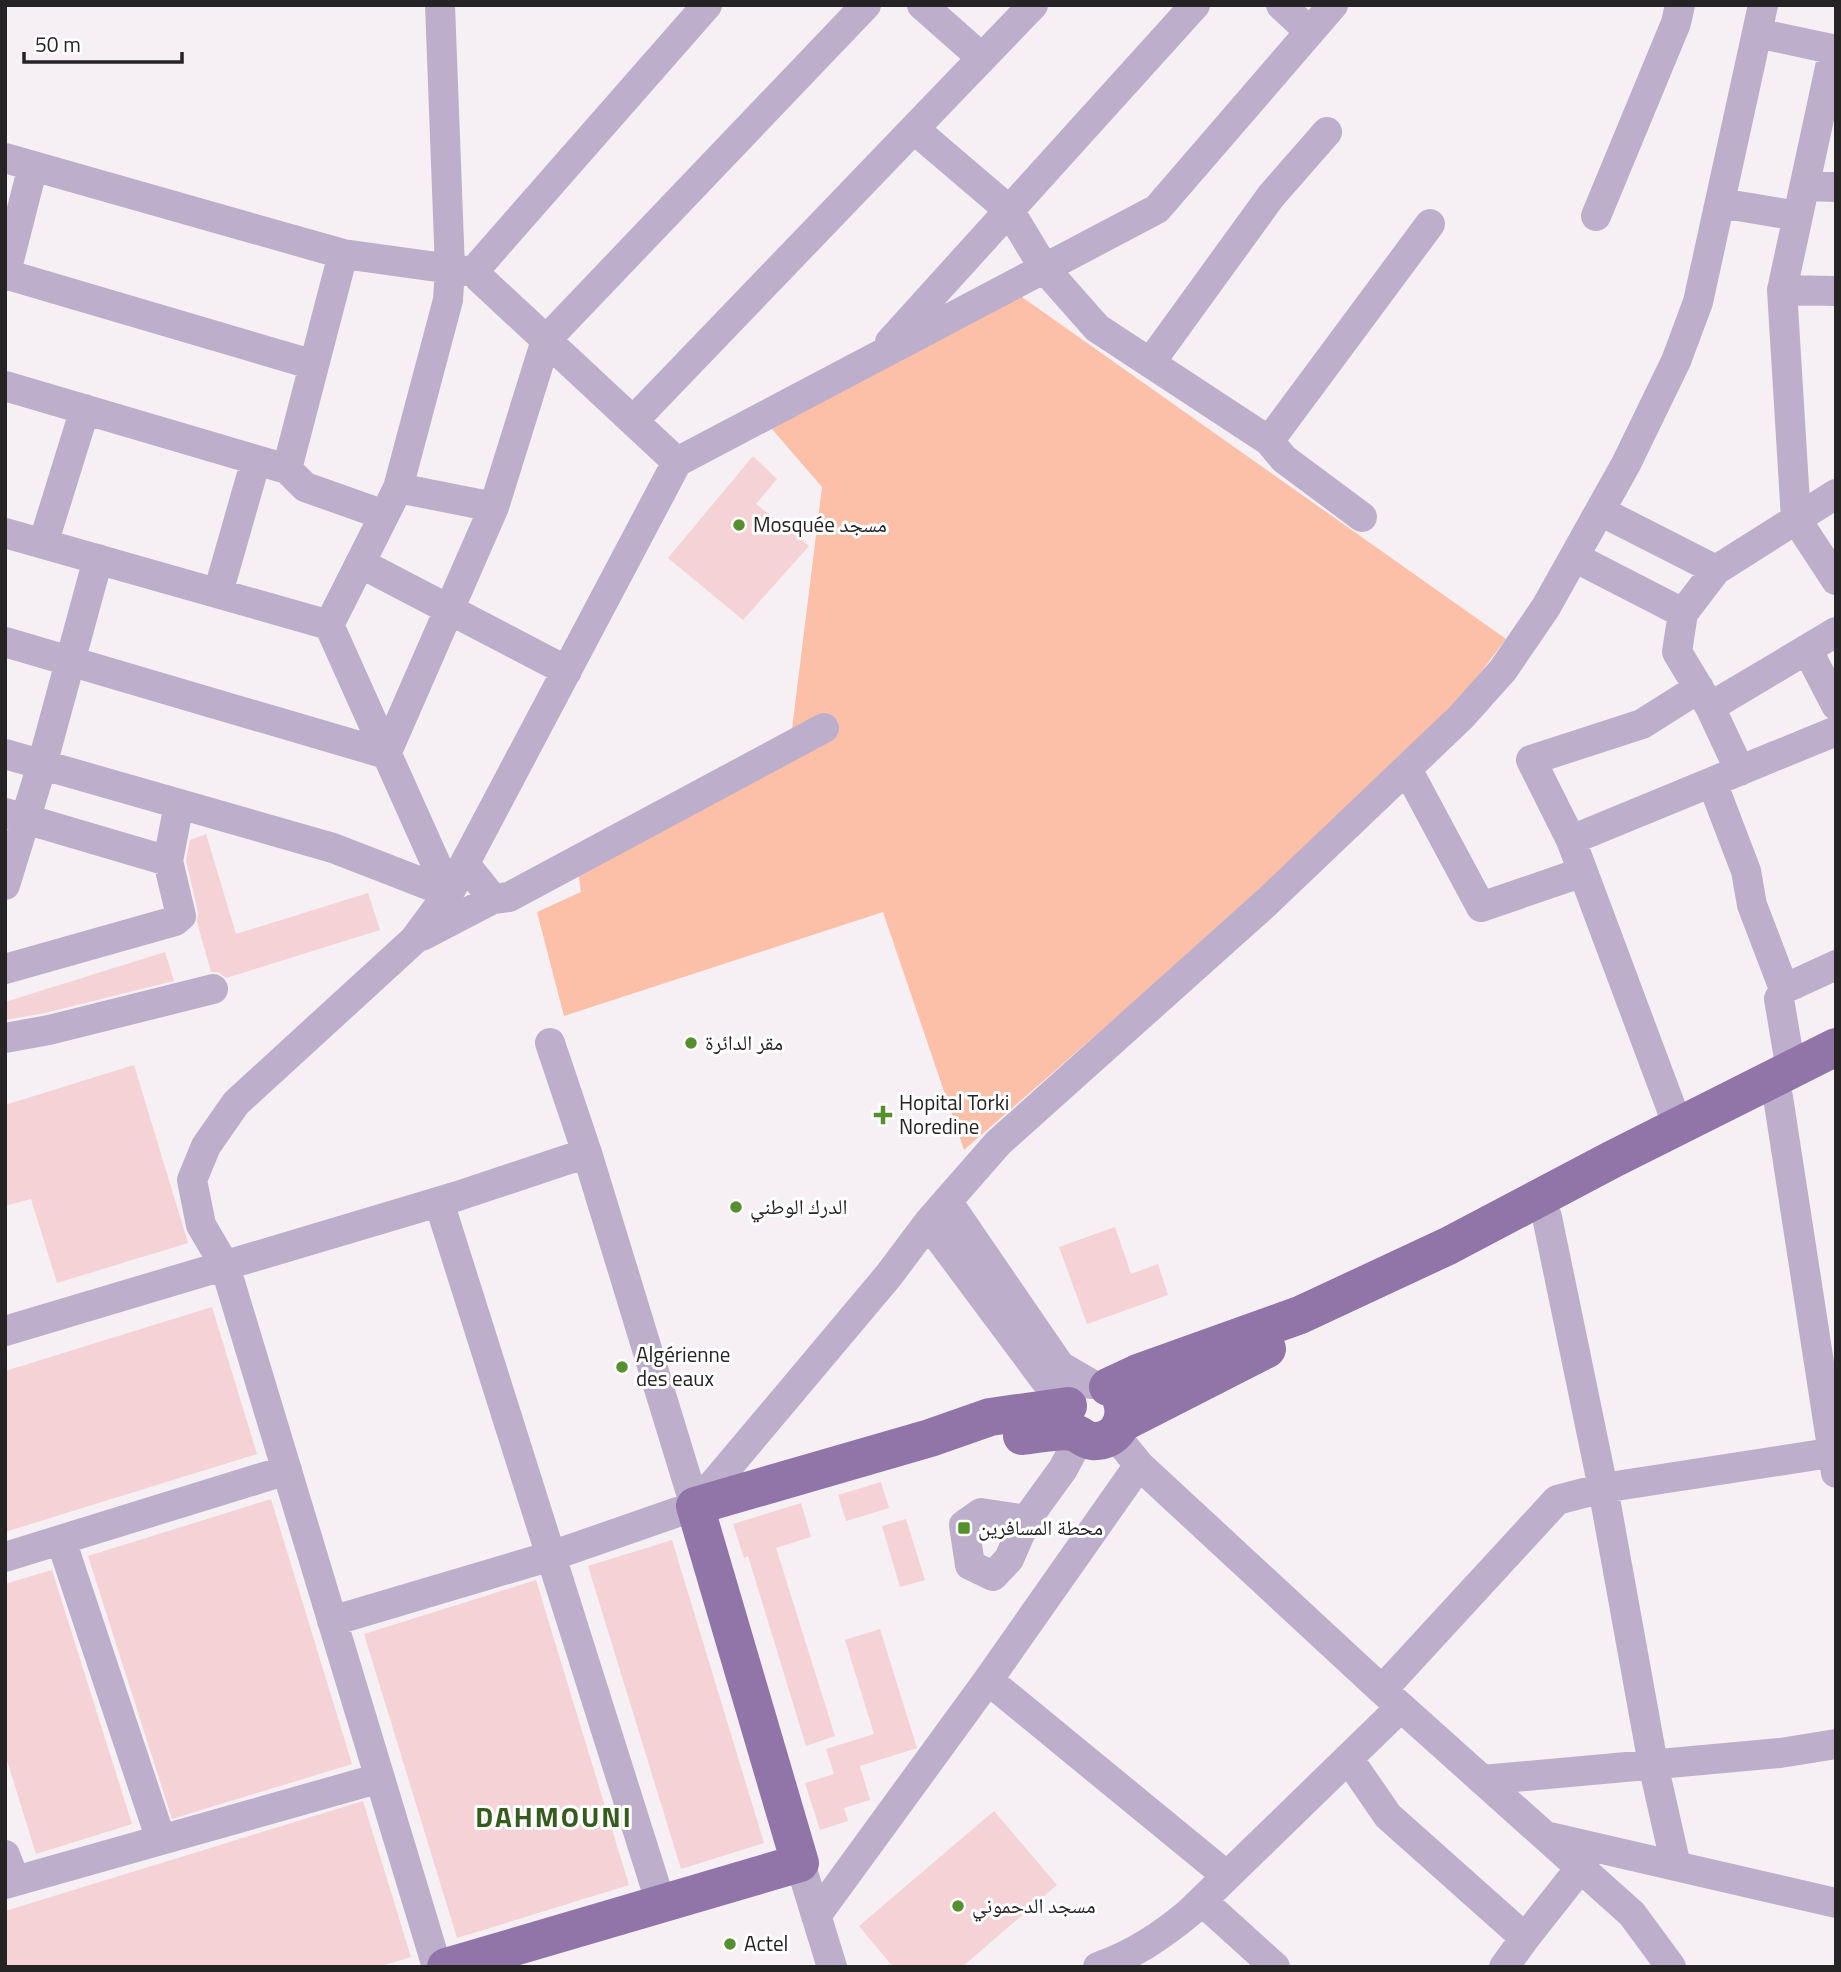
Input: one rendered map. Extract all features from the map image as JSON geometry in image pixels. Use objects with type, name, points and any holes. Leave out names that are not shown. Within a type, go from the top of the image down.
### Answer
[{"type":"main road","points":[[446,1967],[800,1863],[695,1506],[930,1438],[972,1440],[1089,1421],[1276,1344],[1547,1217],[1784,1084],[1836,1047]]},
{"type":"main road","points":[[1089,1421],[1138,1373],[1300,1315],[1448,1246],[1678,1126],[1784,1084],[1836,1069]]},
{"type":"street","points":[[440,5],[461,270]]},
{"type":"street","points":[[329,625],[398,488],[448,300],[461,270],[707,5]]},
{"type":"street","points":[[386,754],[494,507],[546,340],[866,5]]},
{"type":"street","points":[[922,5],[982,58]]},
{"type":"street","points":[[633,421],[1033,5]]},
{"type":"street","points":[[876,358],[1195,5]]},
{"type":"street","points":[[1281,5],[1310,32]]},
{"type":"street","points":[[437,1967],[225,1266],[201,1225],[192,1180],[206,1146],[236,1103],[414,940],[449,893],[677,462],[1157,209],[1333,5]]},
{"type":"street","points":[[1596,216],[1676,23],[1680,5]]},
{"type":"street","points":[[332,1621],[551,1556],[695,1506],[889,1275],[928,1223],[998,1143],[1267,902],[1461,717],[1503,670],[1546,607],[1600,511],[1676,361],[1698,302],[1760,19],[1835,50],[1782,290],[1796,519],[1836,580]]},
{"type":"street","points":[[914,129],[1009,210],[1044,268],[1097,328],[1269,441],[1284,459],[1362,517]]},
{"type":"street","points":[[1150,363],[1271,196],[1327,132]]},
{"type":"street","points":[[314,365],[5,275],[19,162],[343,254],[461,270],[546,340],[677,462]]},
{"type":"street","points":[[1805,186],[1836,187]]},
{"type":"street","points":[[1720,203],[1798,216]]},
{"type":"street","points":[[1269,441],[1430,224]]},
{"type":"street","points":[[287,469],[343,254]]},
{"type":"street","points":[[1782,290],[1836,291]]},
{"type":"street","points":[[5,386],[287,469],[306,487],[384,515]]},
{"type":"street","points":[[43,544],[85,409]]},
{"type":"street","points":[[218,593],[257,460]]},
{"type":"street","points":[[398,488],[494,507]]},
{"type":"street","points":[[1740,771],[1678,652],[1683,613],[1716,570],[1836,494]]},
{"type":"street","points":[[1600,511],[1716,570]]},
{"type":"street","points":[[5,533],[329,625]]},
{"type":"street","points":[[1574,557],[1683,613]]},
{"type":"street","points":[[5,885],[15,816],[43,765],[98,559]]},
{"type":"street","points":[[360,563],[567,671]]},
{"type":"street","points":[[329,625],[449,893]]},
{"type":"street","points":[[1678,1126],[1571,840],[1531,760],[1642,724],[1704,698],[1807,649],[1836,632]]},
{"type":"street","points":[[5,642],[386,754]]},
{"type":"street","points":[[1807,649],[1836,705]]},
{"type":"street","points":[[414,940],[493,899],[509,897],[824,729]]},
{"type":"street","points":[[1571,840],[1836,731]]},
{"type":"street","points":[[5,754],[333,848],[449,893]]},
{"type":"street","points":[[1406,769],[1481,907],[1583,872]]},
{"type":"street","points":[[1712,782],[1746,871],[1752,905],[1784,989]]},
{"type":"street","points":[[5,969],[175,921],[181,916],[168,861],[179,804]]},
{"type":"street","points":[[15,816],[168,861]]},
{"type":"street","points":[[465,864],[493,899]]},
{"type":"street","points":[[1098,1967],[1124,1958],[1157,1939],[1202,1901],[1348,1758],[1392,1699],[1557,1500],[1602,1488],[1834,1459],[1784,1084],[1779,999],[1784,989],[1836,965]]},
{"type":"street","points":[[5,1038],[49,1030],[213,989]]},
{"type":"street","points":[[550,1043],[587,1153],[695,1506]]},
{"type":"street","points":[[5,1331],[439,1202],[587,1153]]},
{"type":"street","points":[[947,1201],[1060,1366],[1089,1421]]},
{"type":"street","points":[[439,1202],[661,1904]]},
{"type":"street","points":[[1547,1217],[1602,1488],[1653,1764],[1676,1866]]},
{"type":"street","points":[[928,1223],[1045,1380],[1392,1699],[1632,1914],[1671,1967]]},
{"type":"street","points":[[1026,1520],[1089,1421]]},
{"type":"street","points":[[816,1916],[988,1680],[1139,1465]]},
{"type":"street","points":[[5,1557],[287,1470]]},
{"type":"street","points":[[61,1539],[161,1840]]},
{"type":"street","points":[[988,1680],[1227,1876]]},
{"type":"street","points":[[1482,1780],[1780,1753],[1836,1744]]},
{"type":"street","points":[[1348,1758],[1388,1816],[1512,1958],[1581,1867]]},
{"type":"street","points":[[8,1873],[161,1840],[380,1778]]},
{"type":"street","points":[[1545,1836],[1836,1903]]},
{"type":"street","points":[[800,1863],[832,1967]]},
{"type":"street","points":[[1202,1901],[1275,1967]]},
{"type":"shaded area","points":[[1012,290],[1506,639],[1456,705],[1266,887],[964,1150],[883,912],[564,1016],[537,912],[581,892],[577,864],[792,729],[822,487],[772,429]]},
{"type":"building","name":"Mosquée مسجد","points":[[753,456],[777,479],[756,504],[809,546],[743,620],[668,558]]},
{"type":"building","points":[[206,834],[236,934],[368,893],[380,930],[226,978],[218,972],[211,972],[197,922],[198,912],[186,861],[190,840]]},
{"type":"building","points":[[165,952],[174,981],[45,1013],[5,1020],[5,1002]]},
{"type":"building","points":[[134,1065],[188,1243],[57,1283],[31,1199],[5,1206],[5,1105]]},
{"type":"building","points":[[1115,1227],[1131,1274],[1158,1264],[1168,1295],[1087,1324],[1059,1247]]},
{"type":"building","points":[[212,1307],[257,1454],[5,1532],[5,1371]]},
{"type":"building","points":[[881,1482],[889,1508],[846,1521],[838,1495]]},
{"type":"building","points":[[271,1499],[352,1764],[172,1819],[88,1556]]},
{"type":"building","points":[[801,1503],[811,1537],[776,1548],[835,1736],[806,1746],[748,1556],[744,1558],[733,1524]]},
{"type":"building","points":[[906,1519],[925,1580],[900,1587],[882,1526]]},
{"type":"building","points":[[672,1540],[764,1843],[681,1869],[588,1566]]},
{"type":"building","points":[[52,1570],[132,1824],[36,1854],[5,1754],[5,1584]]},
{"type":"building","points":[[536,1580],[629,1885],[457,1938],[364,1634]]},
{"type":"building","points":[[880,1629],[917,1748],[860,1766],[870,1800],[844,1808],[848,1821],[820,1830],[805,1783],[834,1774],[826,1749],[874,1734],[845,1640]]},
{"type":"building","points":[[363,1801],[411,1957],[378,1967],[5,1967],[5,1911]]},
{"type":"building","name":"مسجد الدحموني","points":[[994,1811],[1057,1885],[962,1967],[893,1967],[859,1926]]},
{"type":"place","name":"Mosquée مسجد","points":[[739,525]]},
{"type":"place","name":"مقر الدائرة","points":[[691,1043]]},
{"type":"place","name":"Hopital Torki Noredine","points":[[883,1115]]},
{"type":"place","name":"الدرك الوطني","points":[[736,1207]]},
{"type":"place","name":"Algérienne des eaux","points":[[622,1367]]},
{"type":"place","name":"محطة المسافرين","points":[[964,1528]]},
{"type":"place","name":"مسجد الدحموني","points":[[958,1906]]},
{"type":"place","name":"Actel","points":[[730,1944]]},
{"type":"district","name":"DAHMOUNI","points":[[554,1817]]}]
